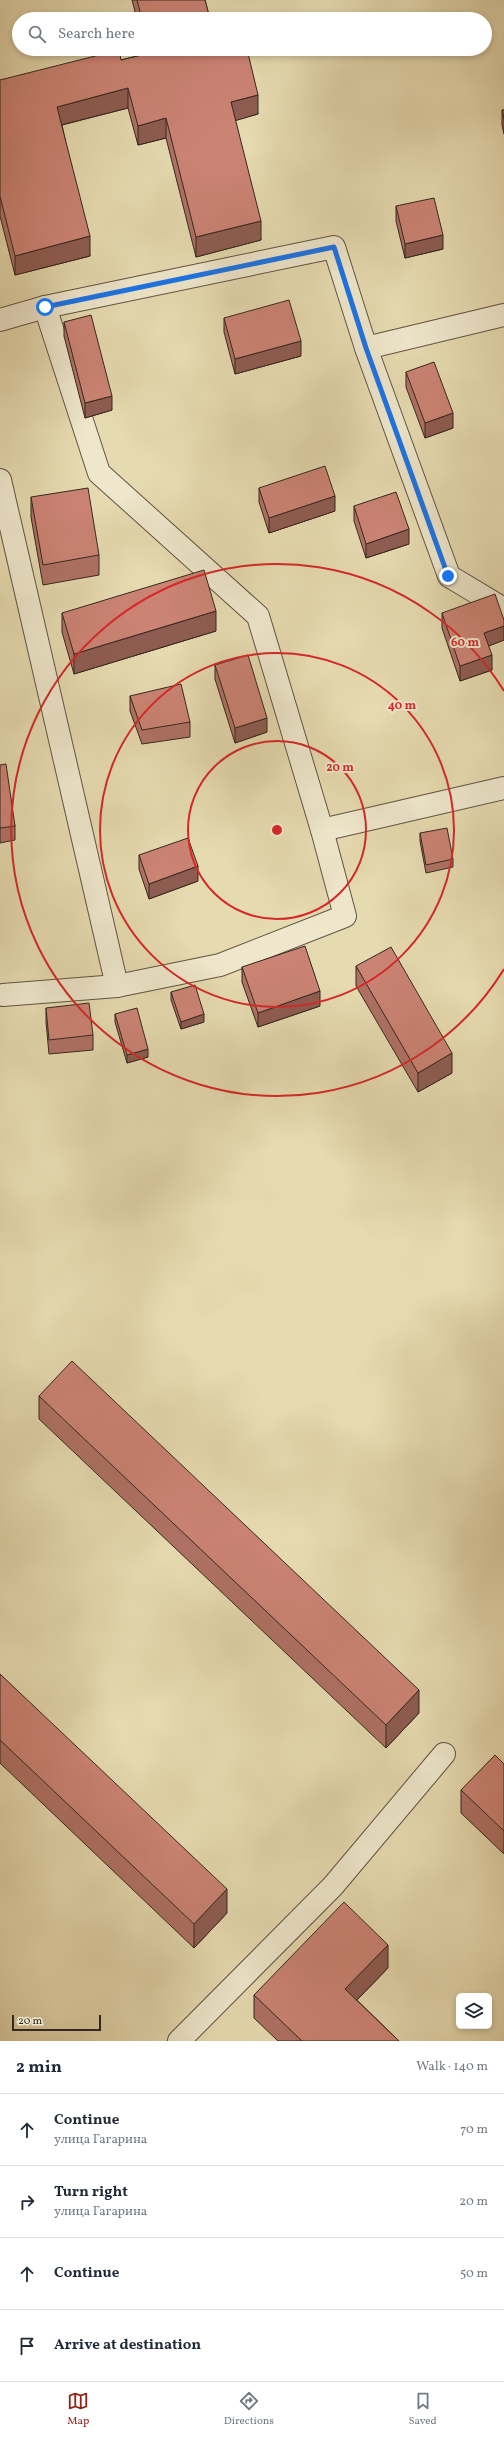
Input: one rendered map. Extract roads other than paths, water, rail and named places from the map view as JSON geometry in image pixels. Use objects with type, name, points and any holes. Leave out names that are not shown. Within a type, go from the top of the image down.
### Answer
[{"type":"street","points":[[0,320],[45,307],[334,247],[366,348],[448,576],[504,609]]},
{"type":"street","points":[[3,995],[117,986],[220,965],[344,916],[322,830],[258,616],[98,473],[45,307]]},
{"type":"street","points":[[366,348],[504,315]]},
{"type":"street","points":[[0,480],[117,986]]},
{"type":"street","points":[[322,830],[504,788]]},
{"type":"street","points":[[180,2041],[333,1886],[444,1754]]}]
